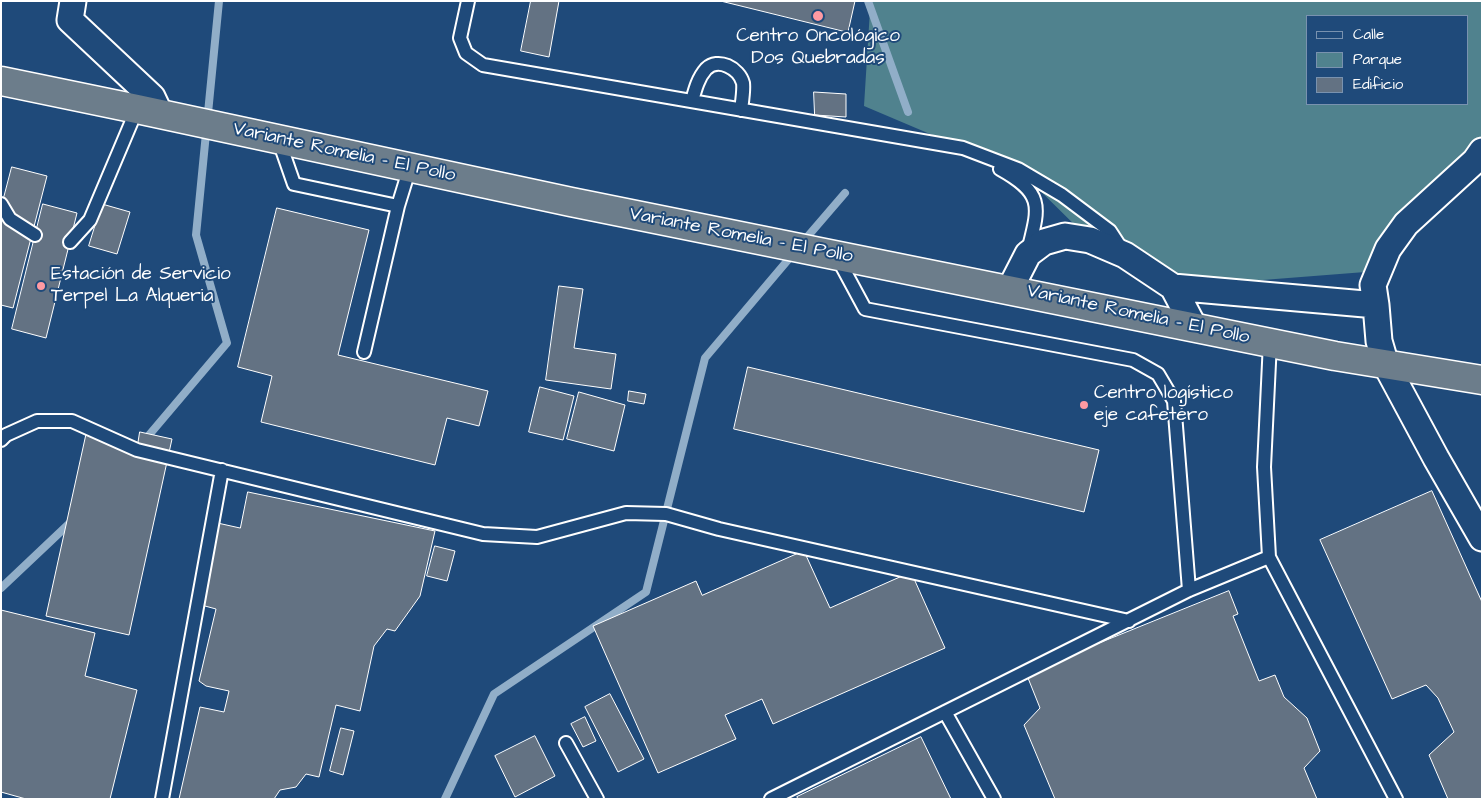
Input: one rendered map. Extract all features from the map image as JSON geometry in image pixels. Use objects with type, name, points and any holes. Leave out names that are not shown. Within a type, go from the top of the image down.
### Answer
[{"type":"highway","name":"Variante Romelia - El Pollo","points":[[1,81],[278,138],[571,202],[1386,365],[1482,380]]},
{"type":"street","points":[[73,1],[70,20],[152,97],[149,111]]},
{"type":"street","points":[[1482,152],[1475,161],[1406,224],[1388,249],[1372,285],[1376,305],[1378,341],[1386,365],[1482,538]]},
{"type":"street","points":[[1010,289],[1028,254],[1044,242],[1065,236],[1090,240],[1125,254],[1173,287],[1194,327]]},
{"type":"street","points":[[1173,287],[1376,305]]},
{"type":"lane","points":[[468,1],[460,38],[466,53],[483,65],[963,148],[1018,169],[1062,195],[1110,231],[1125,254]]},
{"type":"lane","points":[[692,101],[699,78],[708,68],[718,64],[728,65],[738,73],[743,84],[741,110]]},
{"type":"lane","points":[[70,242],[90,220],[149,111]]},
{"type":"lane","points":[[278,138],[294,184],[398,206]]},
{"type":"lane","points":[[963,148],[1015,177],[1034,196],[1037,214],[1028,254]]},
{"type":"lane","points":[[364,352],[398,206],[410,167]]},
{"type":"lane","points":[[1,204],[10,219],[35,235]]},
{"type":"lane","points":[[835,254],[865,309],[1133,360],[1158,374],[1174,401],[1189,590]]},
{"type":"lane","points":[[1270,342],[1264,467],[1269,557],[1396,799]]},
{"type":"lane","points":[[1,440],[6,435],[37,421],[72,421],[137,450],[483,534],[537,537],[626,513],[666,514],[729,531],[1128,621]]},
{"type":"lane","points":[[162,799],[222,470]]},
{"type":"lane","points":[[771,799],[1189,590],[1269,557]]},
{"type":"lane","points":[[945,712],[994,799]]},
{"type":"lane","points":[[566,743],[597,799]]},
{"type":"green space","points":[[864,1],[1482,1],[1482,147],[1378,271],[1173,287],[1090,240],[1018,169],[864,106],[870,10]]},
{"type":"building","points":[[531,1],[559,1],[549,57],[521,51]]},
{"type":"building","name":"Centro Oncológico Dos Quebradas","points":[[721,1],[855,1],[848,32]]},
{"type":"building","points":[[814,92],[846,94],[846,117],[815,115]]},
{"type":"building","points":[[12,167],[47,176],[13,308],[1,305],[1,208]]},
{"type":"building","name":"Estación de Servicio Terpel La Alqueria","points":[[43,204],[77,213],[46,338],[12,329]]},
{"type":"building","points":[[102,204],[130,212],[117,254],[89,246]]},
{"type":"building","points":[[277,208],[369,230],[338,355],[488,391],[479,426],[447,418],[435,465],[261,422],[272,376],[238,367]]},
{"type":"building","points":[[559,286],[583,289],[574,348],[616,354],[611,389],[546,380]]},
{"type":"building","points":[[748,367],[1099,450],[1084,512],[734,429]]},
{"type":"building","points":[[540,387],[574,396],[563,440],[529,432]]},
{"type":"building","points":[[629,391],[646,394],[644,404],[628,401]]},
{"type":"building","points":[[579,392],[625,405],[614,451],[567,439]]},
{"type":"building","points":[[140,432],[172,439],[129,635],[46,616],[86,434],[137,446]]},
{"type":"building","points":[[1432,491],[1482,602],[1482,799],[1448,799],[1429,755],[1454,732],[1438,698],[1426,685],[1392,699],[1320,540]]},
{"type":"building","points":[[248,492],[435,531],[420,596],[395,631],[387,629],[374,646],[360,711],[336,705],[319,777],[306,774],[296,787],[280,790],[274,799],[179,799],[200,707],[224,712],[229,691],[206,686],[199,681],[216,609],[194,603],[213,522],[240,528]]},
{"type":"building","points":[[435,546],[455,551],[447,581],[427,576]]},
{"type":"building","points":[[804,551],[830,608],[911,572],[945,648],[773,724],[762,699],[725,715],[736,739],[658,773],[593,626],[696,581],[702,595]]},
{"type":"building","points":[[1229,591],[1238,614],[1233,616],[1259,681],[1275,675],[1284,697],[1307,718],[1320,751],[1304,768],[1317,799],[1055,799],[1024,725],[1040,708],[1026,673]]},
{"type":"building","points":[[1,610],[95,633],[85,676],[137,690],[110,799],[26,799],[1,792]]},
{"type":"building","points":[[610,694],[644,759],[618,772],[585,707]]},
{"type":"building","points":[[585,717],[596,741],[583,747],[571,724]]},
{"type":"building","points":[[341,728],[354,731],[343,775],[330,771]]},
{"type":"building","points":[[535,736],[555,776],[515,797],[495,756]]},
{"type":"building","points":[[921,737],[951,799],[798,799],[797,797]]},
{"type":"waterway","points":[[144,441],[227,343],[196,235],[219,1]]},
{"type":"waterway","points":[[868,1],[908,112]]},
{"type":"waterway","points":[[802,243],[845,193]]},
{"type":"waterway","points":[[445,799],[494,694],[646,592],[705,358],[793,254]]},
{"type":"waterway","points":[[1,588],[73,520]]},
{"type":"place","name":"Centro Oncológico Dos Quebradas","points":[[818,16]]},
{"type":"place","name":"Estación de Servicio Terpel La Alqueria","points":[[41,286]]},
{"type":"place","name":"Centro logístico eje cafetero","points":[[1084,405]]}]
